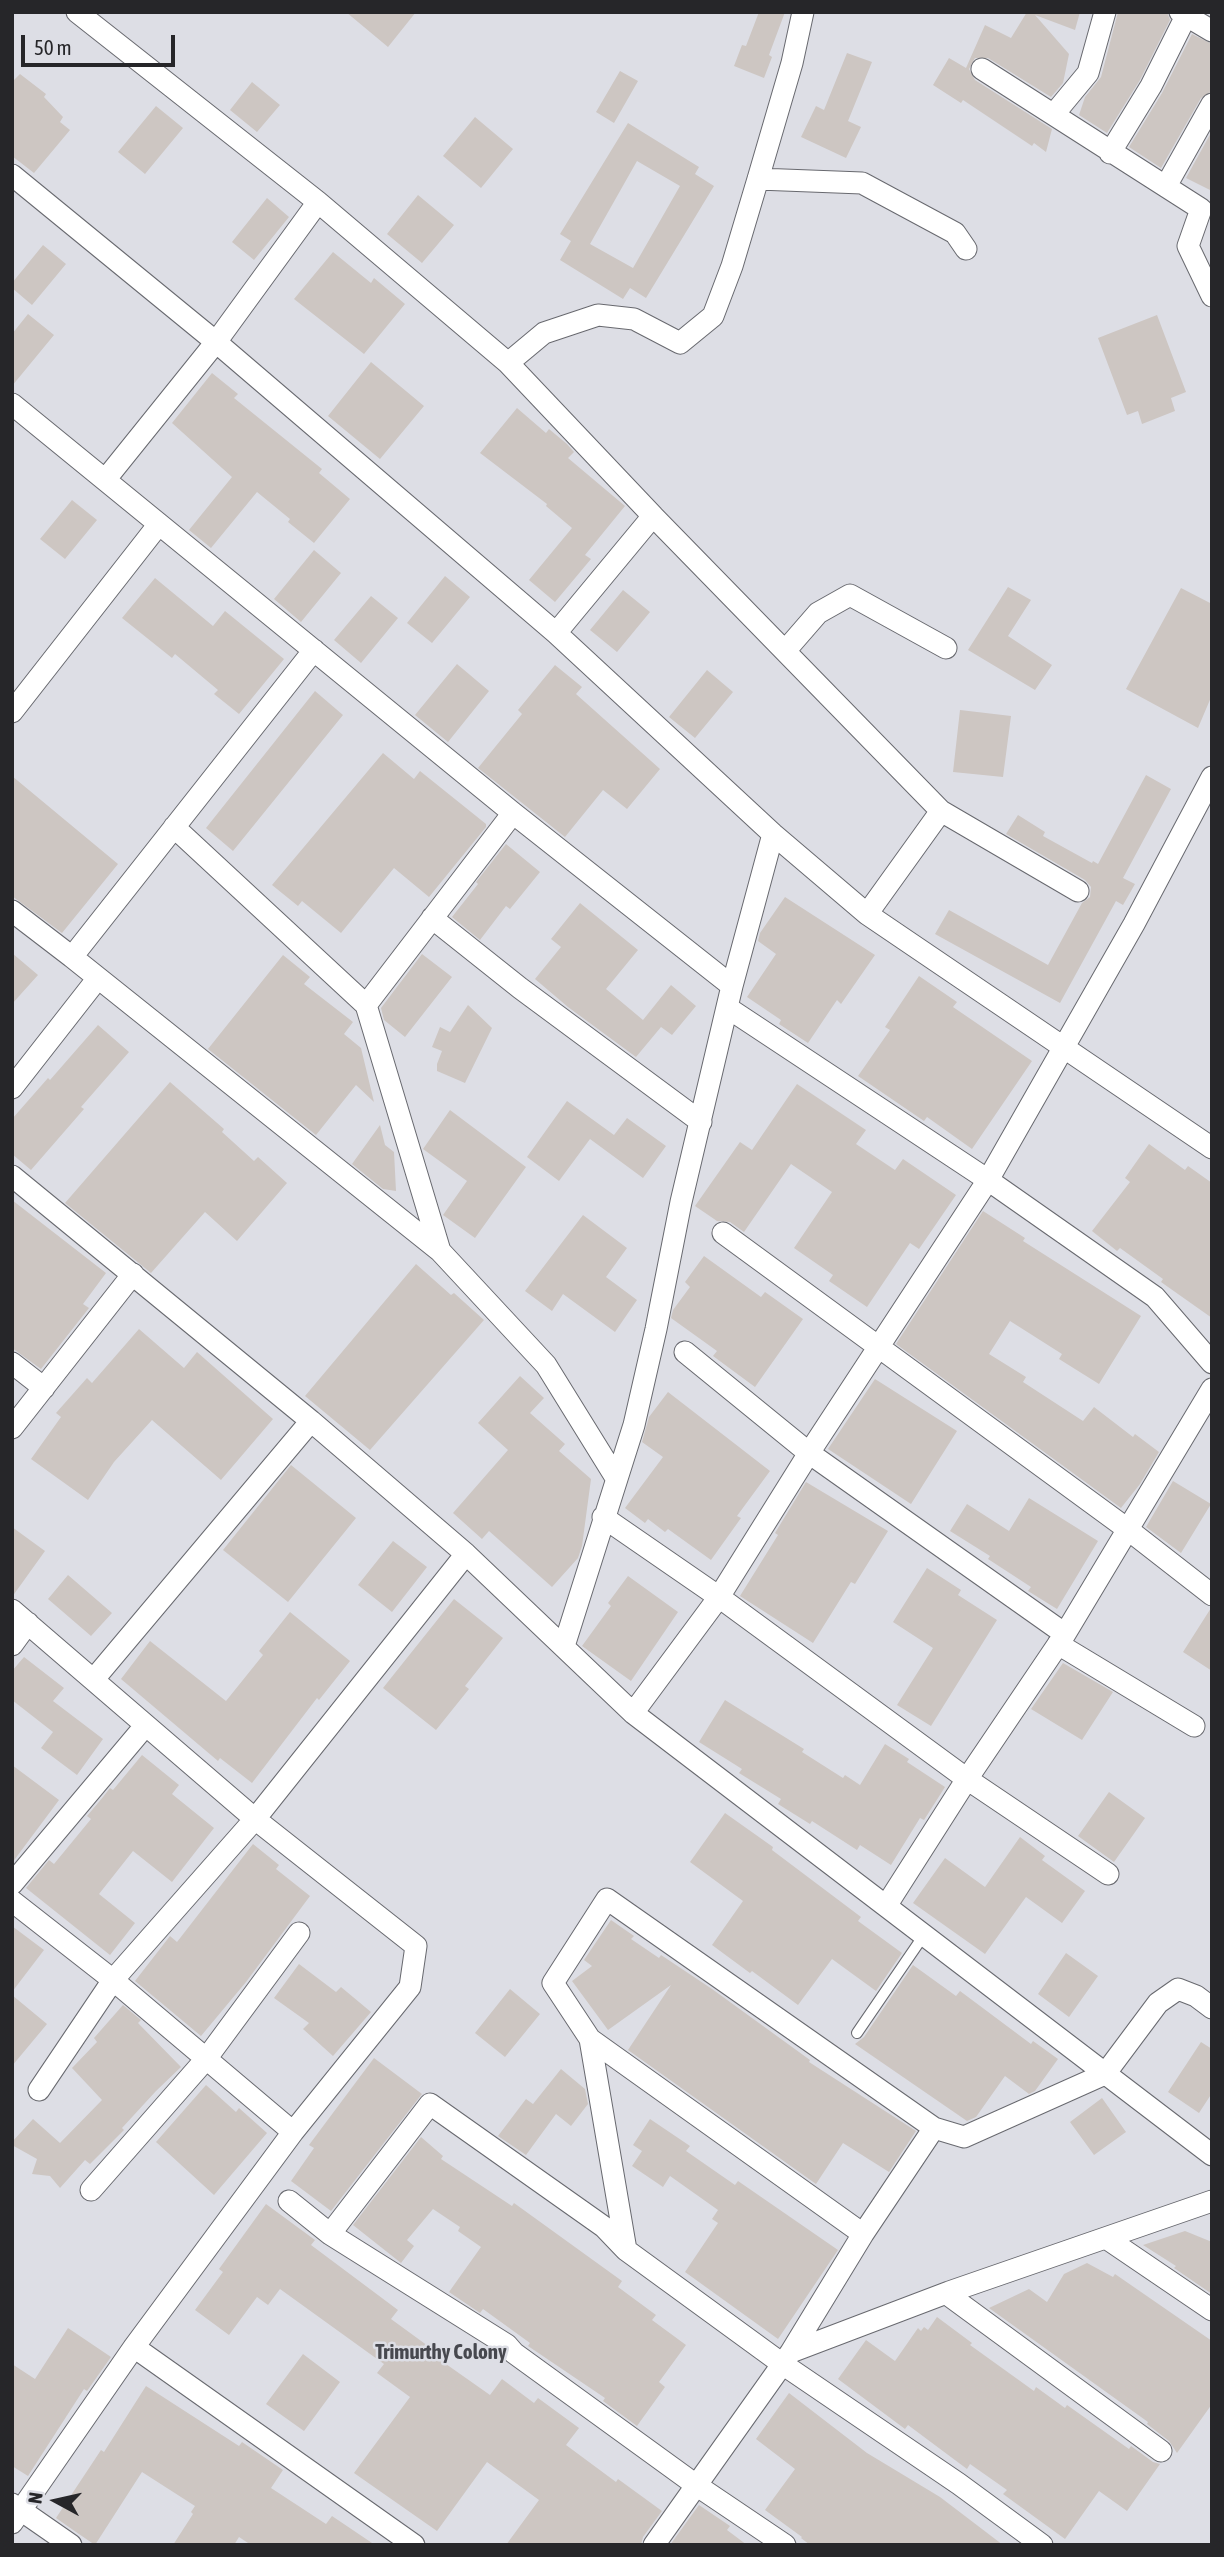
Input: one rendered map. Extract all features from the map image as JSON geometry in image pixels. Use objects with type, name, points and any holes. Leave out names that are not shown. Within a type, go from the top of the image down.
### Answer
[{"type":"street","points":[[77,12],[318,202],[508,363],[941,811],[1078,891]]},
{"type":"street","points":[[508,363],[544,333],[598,315],[634,319],[680,343],[713,316],[732,266],[758,180],[792,63],[803,12]]},
{"type":"street","points":[[1054,114],[1088,73],[1105,12]]},
{"type":"street","points":[[1110,153],[1151,86],[1184,13],[1212,31]]},
{"type":"street","points":[[982,69],[1110,153],[1206,211],[1188,246],[1212,296]]},
{"type":"street","points":[[1166,186],[1212,104]]},
{"type":"street","points":[[12,175],[216,342],[556,633],[773,834],[867,914],[1212,1148]]},
{"type":"street","points":[[758,180],[862,183],[955,233],[967,249]]},
{"type":"street","points":[[105,480],[216,342],[318,202]]},
{"type":"street","points":[[12,404],[513,813],[732,986]]},
{"type":"street","points":[[556,633],[653,516]]},
{"type":"street","points":[[12,712],[159,524]]},
{"type":"street","points":[[785,651],[818,613],[850,595],[946,648]]},
{"type":"street","points":[[72,957],[314,650]]},
{"type":"street","points":[[633,1713],[719,1597],[809,1453],[988,1180],[1134,924],[1212,777]]},
{"type":"street","points":[[867,914],[941,811]]},
{"type":"street","points":[[366,1005],[513,813]]},
{"type":"street","points":[[174,827],[366,1005],[440,1251]]},
{"type":"street","points":[[564,1646],[634,1425],[681,1202],[732,986],[773,834]]},
{"type":"street","points":[[12,911],[440,1251],[546,1365],[616,1478]]},
{"type":"street","points":[[432,918],[520,988],[701,1122]]},
{"type":"street","points":[[12,1088],[98,978]]},
{"type":"street","points":[[728,1008],[988,1180],[1156,1297],[1212,1363]]},
{"type":"street","points":[[12,1176],[311,1421],[466,1554],[633,1713],[1212,2155]]},
{"type":"street","points":[[723,1233],[1126,1528],[1212,1595]]},
{"type":"street","points":[[12,1427],[133,1274]]},
{"type":"street","points":[[685,1352],[809,1453],[1061,1639],[1194,1726]]},
{"type":"street","points":[[12,1363],[44,1388]]},
{"type":"street","points":[[886,1906],[1061,1639],[1212,1389]]},
{"type":"street","points":[[94,1679],[311,1421]]},
{"type":"street","points":[[603,1517],[719,1597],[967,1779],[1108,1874]]},
{"type":"street","points":[[39,2090],[113,1980],[255,1819],[466,1554]]},
{"type":"street","points":[[12,1645],[20,1617],[255,1819],[416,1946],[410,1987],[293,2132],[15,2512],[71,2545]]},
{"type":"street","points":[[12,1884],[145,1726]]},
{"type":"street","points":[[863,2234],[590,2039],[554,1983],[607,1899],[934,2128],[964,2137],[1105,2074],[1158,2003],[1178,1989],[1196,1996],[1212,2008]]},
{"type":"street","points":[[12,1901],[113,1980],[293,2132]]},
{"type":"street","points":[[90,2190],[206,2059],[299,1933]]},
{"type":"street","points":[[590,2039],[626,2250]]},
{"type":"street","points":[[330,2234],[430,2104],[604,2227],[626,2250],[786,2358],[1042,2545]]},
{"type":"street","points":[[654,2545],[786,2358],[863,2234],[934,2128]]},
{"type":"street","points":[[289,2201],[330,2234],[507,2345],[514,2353],[696,2485],[785,2545]]},
{"type":"street","points":[[786,2358],[947,2294],[1212,2201]]},
{"type":"street","points":[[1106,2238],[1212,2310]]},
{"type":"street","points":[[947,2294],[1160,2451]]},
{"type":"street","points":[[134,2347],[414,2545]]},
{"type":"lane","points":[[857,2034],[924,1935]]},
{"type":"building","points":[[346,12],[416,12],[388,47]]},
{"type":"building","points":[[759,12],[785,12],[769,55],[772,57],[764,78],[734,66],[742,45],[746,46]]},
{"type":"building","points":[[1027,12],[1080,12],[1075,30],[1035,15],[1069,54],[1063,83],[1051,97],[988,58],[975,58],[969,69],[975,80],[1052,129],[1046,152],[1034,143],[1032,146],[963,100],[961,103],[933,85],[949,58],[966,68],[985,25],[1011,38]]},
{"type":"building","points":[[1118,12],[1167,12],[1170,20],[1140,80],[1107,133],[1079,115],[1085,97],[1101,77]]},
{"type":"building","points":[[1192,34],[1212,44],[1212,91],[1201,98],[1161,168],[1129,147],[1162,93]]},
{"type":"building","points":[[847,53],[872,62],[848,121],[861,127],[846,158],[801,137],[816,106],[824,110]]},
{"type":"building","points":[[620,71],[638,81],[614,123],[596,112]]},
{"type":"building","points":[[20,74],[46,94],[44,97],[63,117],[60,122],[70,130],[34,173],[12,156],[12,82]]},
{"type":"building","points":[[252,82],[280,105],[257,132],[230,110]]},
{"type":"building","points":[[156,106],[183,128],[145,174],[118,152]]},
{"type":"building","points":[[475,117],[513,149],[481,188],[443,156]]},
{"type":"building","points":[[628,123],[699,167],[695,174],[714,186],[646,298],[630,288],[623,299],[560,260],[571,241],[560,234]],"holes":[[[637,161],[680,186],[633,268],[590,244]]]},
{"type":"building","points":[[1212,131],[1212,191],[1186,178]]},
{"type":"building","points":[[418,195],[454,225],[422,263],[387,234]]},
{"type":"building","points":[[267,198],[289,217],[254,260],[232,242]]},
{"type":"building","points":[[43,245],[66,264],[32,305],[12,288],[12,283]]},
{"type":"building","points":[[333,252],[371,283],[374,278],[405,304],[364,354],[294,299]]},
{"type":"building","points":[[28,314],[54,335],[12,386],[12,334]]},
{"type":"building","points":[[1157,315],[1186,392],[1171,398],[1175,411],[1142,424],[1138,411],[1127,415],[1098,338]]},
{"type":"building","points":[[371,362],[424,406],[380,459],[328,416]]},
{"type":"building","points":[[212,373],[238,394],[234,398],[322,469],[319,473],[350,499],[314,543],[257,492],[211,548],[189,530],[232,477],[172,423]]},
{"type":"building","points":[[517,408],[546,433],[549,429],[567,444],[574,452],[568,458],[625,506],[585,555],[591,559],[555,602],[529,580],[572,528],[546,506],[547,504],[480,453]]},
{"type":"building","points":[[72,500],[97,520],[65,559],[40,539]]},
{"type":"building","points":[[314,550],[341,573],[301,622],[274,599]]},
{"type":"building","points":[[445,576],[470,597],[432,643],[407,623]]},
{"type":"building","points":[[155,578],[213,626],[225,611],[284,659],[239,714],[214,694],[218,690],[175,654],[172,658],[122,618]]},
{"type":"building","points":[[1008,587],[1031,600],[1008,636],[1052,665],[1035,690],[968,650]]},
{"type":"building","points":[[1181,588],[1212,604],[1212,695],[1198,728],[1126,689]]},
{"type":"building","points":[[623,590],[650,612],[617,652],[590,630]]},
{"type":"building","points":[[371,596],[398,618],[361,663],[334,640]]},
{"type":"building","points":[[457,664],[489,691],[448,742],[415,715]]},
{"type":"building","points":[[555,665],[582,687],[576,694],[660,769],[627,809],[603,790],[565,837],[478,768],[522,714],[518,710]]},
{"type":"building","points":[[707,670],[733,692],[695,738],[669,717]]},
{"type":"building","points":[[315,691],[343,715],[233,851],[206,828]]},
{"type":"building","points":[[960,710],[1011,716],[1003,777],[953,772]]},
{"type":"building","points":[[383,753],[414,779],[420,771],[486,824],[486,827],[429,897],[394,868],[341,933],[302,901],[298,906],[272,885]]},
{"type":"building","points":[[1146,775],[1171,789],[1123,878],[1135,884],[1123,905],[1116,901],[1060,1003],[935,934],[949,910],[1048,965],[1082,903],[1090,897],[1091,887],[1085,880],[1006,834],[1018,815],[1045,832],[1043,836],[1098,864]]},
{"type":"building","points":[[12,776],[118,864],[62,933],[12,896]]},
{"type":"building","points":[[506,844],[540,872],[510,909],[506,906],[480,940],[452,917]]},
{"type":"building","points":[[785,897],[875,955],[841,1004],[837,1000],[808,1043],[779,1024],[781,1020],[747,997],[776,954],[758,941],[760,933]]},
{"type":"building","points":[[580,903],[638,950],[606,989],[643,1020],[671,985],[696,1006],[672,1035],[661,1027],[636,1057],[535,979],[561,947],[551,939]]},
{"type":"building","points":[[12,953],[38,975],[12,1004]]},
{"type":"building","points":[[422,954],[452,977],[405,1037],[384,1020],[381,1008]]},
{"type":"building","points":[[283,955],[310,977],[304,984],[353,1022],[344,1034],[361,1048],[374,1102],[356,1085],[316,1135],[208,1049]]},
{"type":"building","points":[[919,976],[957,1002],[953,1007],[1032,1061],[972,1149],[927,1117],[924,1121],[858,1076],[890,1030],[885,1027]]},
{"type":"building","points":[[468,1005],[492,1028],[465,1083],[437,1071],[442,1051],[432,1047],[440,1027],[450,1032]]},
{"type":"building","points":[[98,1025],[129,1052],[31,1170],[12,1154],[12,1119]]},
{"type":"building","points":[[170,1082],[224,1129],[222,1132],[254,1161],[258,1157],[287,1183],[237,1241],[205,1212],[151,1273],[65,1203]]},
{"type":"building","points":[[797,1084],[866,1130],[856,1144],[895,1170],[903,1159],[956,1195],[919,1249],[910,1243],[867,1307],[829,1281],[833,1275],[794,1248],[832,1192],[791,1164],[744,1232],[730,1222],[717,1221],[695,1206],[740,1142],[752,1150]]},
{"type":"building","points":[[567,1101],[614,1135],[627,1118],[666,1146],[643,1178],[590,1139],[559,1181],[527,1157]]},
{"type":"building","points":[[450,1110],[526,1167],[475,1238],[443,1215],[467,1181],[423,1149]]},
{"type":"building","points":[[380,1125],[385,1145],[394,1152],[396,1191],[383,1189],[352,1164]]},
{"type":"building","points":[[1149,1144],[1185,1170],[1188,1166],[1212,1183],[1212,1318],[1161,1282],[1163,1279],[1120,1248],[1117,1251],[1092,1231],[1130,1182],[1125,1178]]},
{"type":"building","points":[[12,1200],[106,1273],[83,1304],[89,1308],[41,1369],[12,1348]]},
{"type":"building","points":[[983,1211],[1025,1238],[1023,1241],[1141,1316],[1099,1384],[1059,1359],[1062,1354],[1010,1321],[989,1354],[1026,1377],[1023,1382],[1083,1421],[1094,1407],[1133,1437],[1135,1434],[1159,1452],[1140,1484],[1121,1508],[896,1344]]},
{"type":"building","points":[[583,1215],[627,1248],[606,1277],[637,1300],[615,1332],[563,1294],[552,1311],[525,1291]]},
{"type":"building","points":[[704,1256],[761,1297],[765,1292],[803,1319],[755,1387],[713,1356],[717,1351],[671,1318],[673,1310],[690,1287],[685,1282]]},
{"type":"building","points":[[416,1264],[484,1320],[370,1450],[305,1396]]},
{"type":"building","points":[[139,1329],[184,1368],[197,1352],[273,1419],[221,1480],[152,1420],[114,1462],[88,1500],[31,1459],[61,1417],[56,1413],[87,1378],[92,1383]]},
{"type":"building","points":[[520,1376],[544,1398],[530,1413],[565,1444],[559,1451],[591,1479],[578,1558],[552,1587],[489,1531],[482,1539],[453,1513],[508,1450],[478,1423]]},
{"type":"building","points":[[875,1379],[957,1431],[911,1504],[828,1449]]},
{"type":"building","points":[[668,1392],[770,1471],[737,1516],[741,1518],[711,1560],[668,1529],[665,1532],[648,1519],[645,1523],[625,1508],[663,1457],[642,1442],[649,1417]]},
{"type":"building","points":[[291,1465],[356,1518],[288,1602],[223,1550]]},
{"type":"building","points":[[1173,1481],[1211,1504],[1181,1553],[1146,1527]]},
{"type":"building","points":[[806,1482],[888,1531],[855,1584],[851,1582],[813,1643],[740,1596],[778,1535],[775,1533]]},
{"type":"building","points":[[1029,1498],[1098,1541],[1057,1609],[1028,1591],[1031,1587],[988,1559],[990,1556],[950,1531],[967,1504],[1009,1531]]},
{"type":"building","points":[[12,1527],[45,1551],[12,1597]]},
{"type":"building","points":[[393,1541],[427,1567],[392,1612],[358,1585]]},
{"type":"building","points":[[927,1568],[961,1590],[958,1595],[997,1620],[931,1726],[897,1705],[933,1648],[893,1622]]},
{"type":"building","points":[[68,1575],[112,1613],[91,1636],[48,1599]]},
{"type":"building","points":[[628,1576],[678,1612],[631,1681],[582,1646],[611,1606],[608,1603]]},
{"type":"building","points":[[454,1599],[503,1638],[465,1686],[469,1689],[436,1730],[383,1688]]},
{"type":"building","points":[[1212,1608],[1212,1671],[1183,1652]]},
{"type":"building","points":[[290,1612],[350,1661],[319,1700],[317,1698],[252,1783],[220,1758],[218,1761],[121,1679],[150,1641],[226,1701],[263,1655],[259,1651]]},
{"type":"building","points":[[24,1657],[64,1688],[53,1701],[103,1739],[77,1775],[41,1748],[53,1732],[12,1700],[12,1671]]},
{"type":"building","points":[[1063,1663],[1113,1692],[1082,1740],[1031,1709]]},
{"type":"building","points":[[725,1700],[804,1749],[802,1752],[843,1778],[845,1775],[860,1785],[885,1744],[945,1787],[924,1820],[920,1818],[891,1865],[860,1845],[857,1850],[812,1821],[810,1824],[778,1804],[781,1799],[739,1773],[742,1769],[699,1742]]},
{"type":"building","points":[[142,1755],[179,1785],[172,1794],[214,1828],[172,1882],[133,1851],[99,1894],[135,1923],[110,1955],[26,1888],[49,1860],[54,1864],[91,1819],[87,1816]]},
{"type":"building","points":[[12,1765],[59,1800],[12,1863]]},
{"type":"building","points":[[1109,1792],[1145,1818],[1114,1862],[1078,1836]]},
{"type":"building","points":[[725,1813],[773,1847],[772,1850],[861,1917],[858,1921],[902,1953],[876,1991],[832,1959],[798,2005],[712,1945],[743,1901],[690,1862]]},
{"type":"building","points":[[1020,1837],[1045,1856],[1042,1860],[1085,1891],[1062,1923],[1026,1897],[985,1954],[913,1903],[945,1858],[985,1887]]},
{"type":"building","points":[[253,1844],[279,1865],[276,1869],[310,1896],[246,1982],[201,2036],[135,1981],[170,1936],[177,1942]]},
{"type":"building","points":[[611,1920],[634,1936],[631,1939],[659,1958],[661,1955],[712,1989],[810,2060],[809,2062],[916,2131],[889,2172],[843,2143],[816,2184],[628,2050],[671,1985],[608,2030],[572,1981],[592,1966],[584,1960]]},
{"type":"building","points":[[12,1926],[44,1950],[12,1992]]},
{"type":"building","points":[[1066,1953],[1098,1976],[1069,2017],[1038,1994]]},
{"type":"building","points":[[299,1964],[336,1992],[341,1987],[371,2012],[333,2056],[303,2029],[309,2023],[274,1998]]},
{"type":"building","points":[[913,1965],[956,1996],[960,1991],[1031,2044],[1033,2041],[1058,2059],[1035,2091],[1029,2094],[1005,2076],[976,2117],[967,2121],[855,2044],[864,2037]]},
{"type":"building","points":[[510,1989],[540,2014],[505,2057],[475,2033]]},
{"type":"building","points":[[12,1995],[47,2024],[12,2066]]},
{"type":"building","points":[[123,2005],[141,2020],[138,2023],[181,2067],[90,2164],[85,2160],[60,2188],[50,2176],[32,2174],[37,2159],[12,2145],[12,2142],[33,2119],[60,2143],[102,2100],[72,2068],[97,2042],[94,2038]]},
{"type":"building","points":[[1201,2042],[1212,2049],[1212,2093],[1199,2113],[1168,2092]]},
{"type":"building","points":[[374,2058],[422,2094],[331,2211],[291,2181],[314,2148],[309,2145]]},
{"type":"building","points":[[561,2069],[585,2089],[588,2104],[571,2126],[556,2114],[526,2155],[498,2136],[526,2099],[533,2104]]},
{"type":"building","points":[[206,2085],[236,2112],[239,2108],[267,2133],[214,2195],[156,2142]]},
{"type":"building","points":[[1102,2098],[1126,2132],[1094,2155],[1070,2122]]},
{"type":"building","points":[[650,2119],[690,2146],[686,2151],[735,2185],[738,2181],[838,2250],[778,2339],[685,2272],[718,2223],[712,2219],[718,2210],[670,2176],[663,2187],[632,2166],[642,2151],[633,2145]]},
{"type":"building","points":[[421,2137],[443,2156],[441,2159],[512,2206],[514,2203],[622,2281],[618,2287],[656,2315],[652,2320],[686,2345],[659,2382],[665,2387],[637,2426],[603,2401],[605,2398],[528,2346],[530,2343],[483,2309],[480,2313],[449,2292],[481,2247],[458,2231],[460,2227],[433,2209],[407,2240],[414,2246],[401,2263],[353,2225]]},
{"type":"building","points":[[266,2204],[315,2240],[311,2245],[398,2310],[391,2319],[439,2354],[436,2357],[490,2395],[502,2379],[534,2403],[538,2398],[579,2428],[566,2445],[616,2482],[618,2479],[662,2511],[643,2537],[641,2545],[506,2545],[539,2500],[487,2462],[437,2531],[354,2473],[410,2397],[377,2373],[384,2364],[280,2289],[268,2305],[257,2297],[229,2335],[195,2310],[223,2272],[219,2269]]},
{"type":"building","points":[[1185,2231],[1212,2242],[1212,2294],[1143,2245]]},
{"type":"building","points":[[1087,2263],[1113,2277],[1115,2274],[1212,2341],[1212,2404],[1177,2453],[1169,2441],[1147,2424],[1148,2422],[989,2308],[1029,2289],[1047,2302],[1064,2274]]},
{"type":"building","points":[[937,2317],[972,2343],[970,2345],[1034,2391],[1036,2387],[1065,2408],[1067,2405],[1129,2449],[1131,2446],[1160,2464],[1127,2511],[1099,2491],[1065,2539],[1003,2494],[1007,2490],[970,2464],[967,2469],[908,2425],[905,2429],[838,2379],[866,2340],[895,2361],[918,2328],[921,2331],[924,2327],[928,2330]]},
{"type":"building","points":[[68,2328],[111,2357],[87,2391],[84,2389],[28,2476],[12,2466],[12,2364],[35,2379]]},
{"type":"building","points":[[303,2354],[340,2382],[304,2431],[266,2404]]},
{"type":"building","points":[[146,2386],[239,2446],[242,2442],[283,2470],[271,2488],[326,2524],[332,2516],[375,2545],[251,2545],[239,2537],[234,2545],[173,2545],[193,2514],[191,2512],[195,2506],[142,2472],[95,2545],[76,2532],[56,2518],[101,2450],[104,2452]]},
{"type":"building","points":[[789,2393],[867,2453],[940,2497],[1003,2545],[810,2545],[765,2510],[795,2469],[756,2439]]},
{"type":"building","points":[[699,2505],[730,2526],[727,2530],[747,2545],[670,2545]]},
{"type":"district","name":"Trimurthy Colony","points":[[441,2352]]}]
